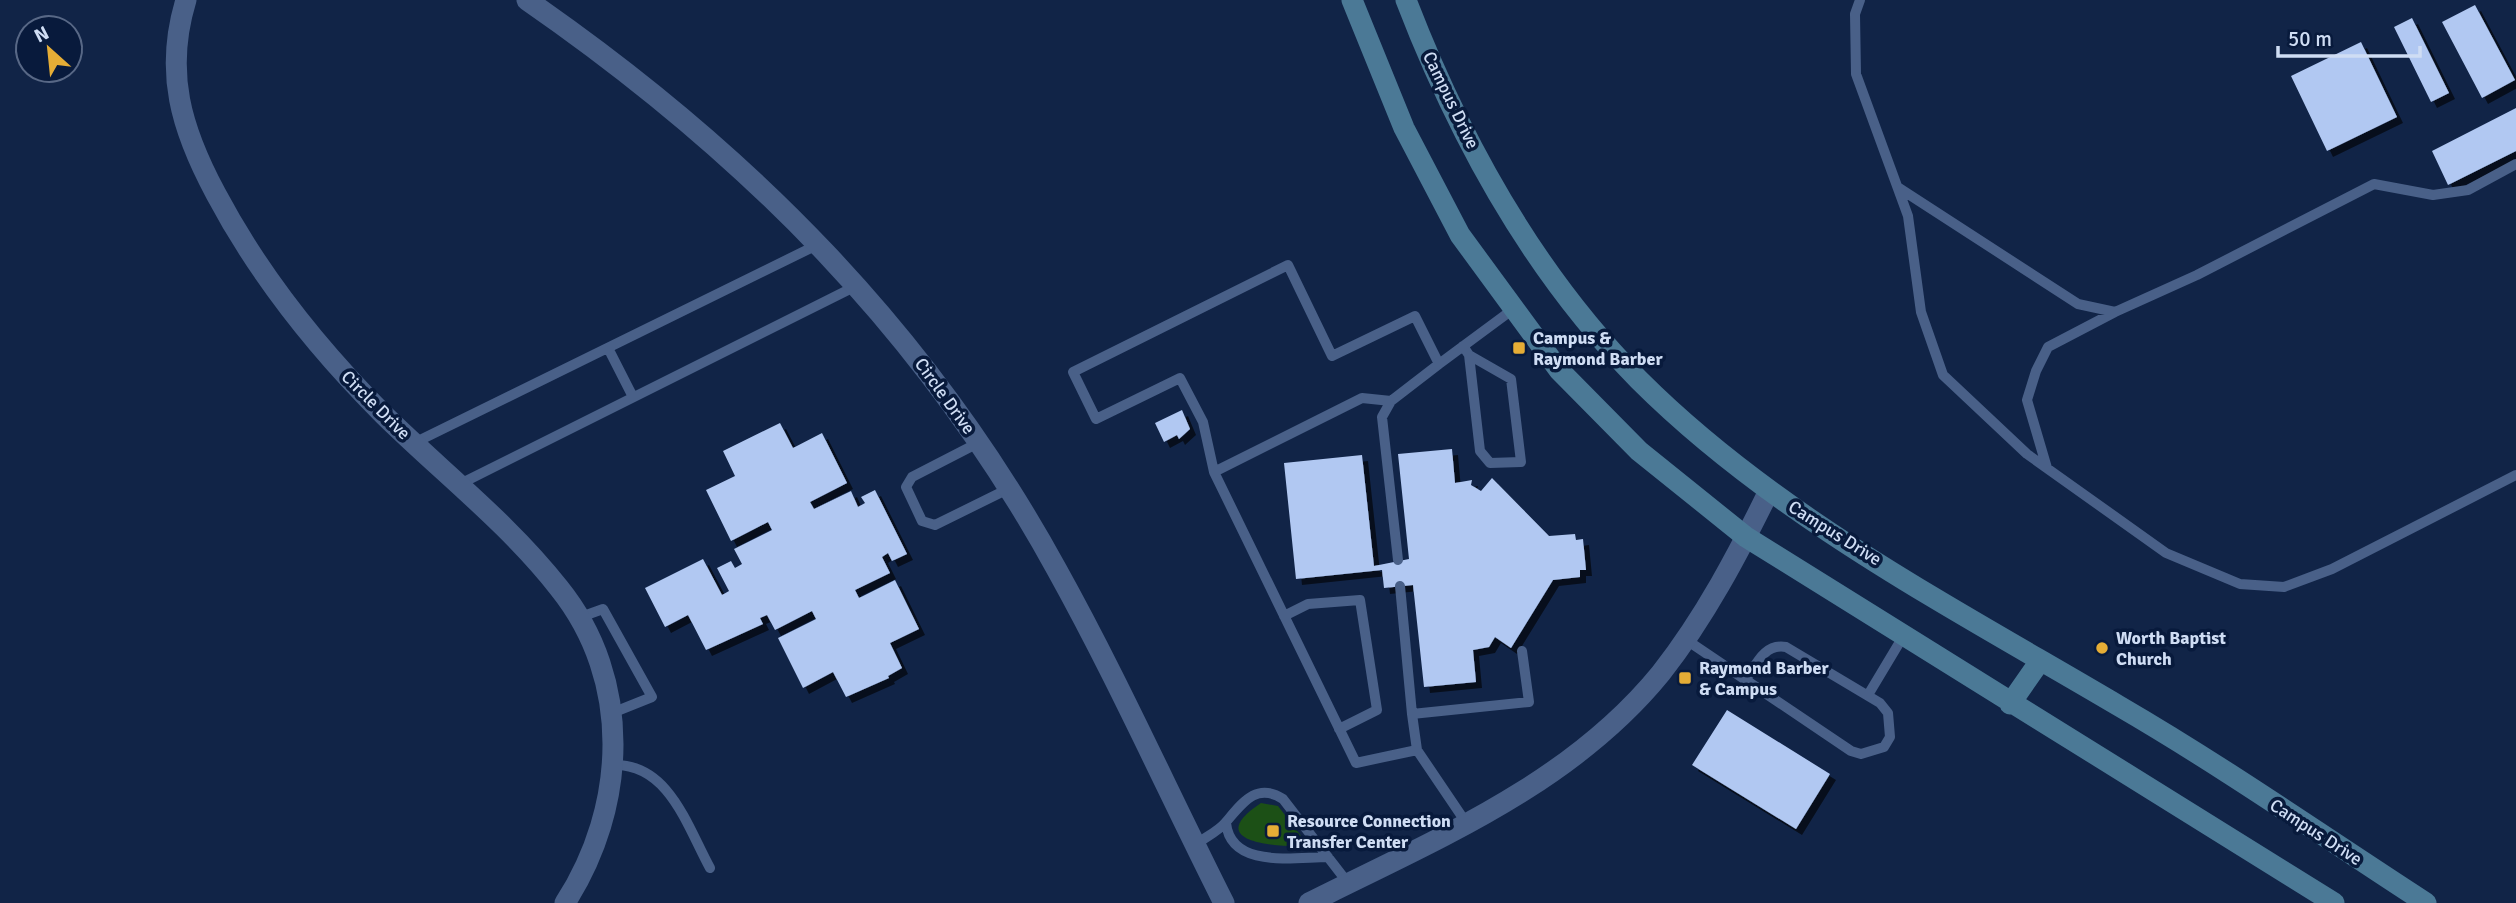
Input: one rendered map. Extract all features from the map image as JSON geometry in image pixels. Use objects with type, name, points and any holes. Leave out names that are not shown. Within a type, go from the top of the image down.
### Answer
[{"type":"main road","points":[[1352,0],[1374,61],[1460,235],[1512,310],[1559,370],[1596,411],[1639,451],[1746,537],[2010,704],[2334,903]]},
{"type":"main road","name":"Campus Drive","points":[[1406,0],[1472,146],[1543,266],[1572,304],[1638,378],[1683,421],[1769,491],[2040,662],[2122,707],[2426,903]]},
{"type":"main road","points":[[2010,704],[2040,662]]},
{"type":"street","name":"Circle Drive","points":[[186,0],[175,34],[174,74],[183,114],[205,173],[241,242],[284,303],[329,357],[523,547],[561,589],[578,618],[605,680],[615,728],[613,780],[597,843],[565,903]]},
{"type":"street","name":"Circle Drive","points":[[527,0],[570,30],[729,156],[819,244],[905,341],[978,443],[1057,569],[1224,903]]},
{"type":"street","points":[[1309,903],[1467,824],[1568,761],[1660,674],[1732,566],[1769,491]]},
{"type":"lane","points":[[1860,0],[1855,14],[1856,74],[1908,216],[1921,312],[1943,375],[2027,454],[2166,553],[2240,583],[2284,587],[2332,569],[2516,475]]},
{"type":"lane","points":[[2048,468],[2027,400],[2036,371],[2048,347],[2115,312],[2197,275],[2374,184],[2433,195],[2468,190],[2516,164]]},
{"type":"lane","points":[[1898,188],[2078,304],[2115,312]]},
{"type":"lane","points":[[414,443],[819,244]]},
{"type":"lane","points":[[1417,750],[1356,763],[1214,472],[1203,422],[1180,378],[1096,419],[1073,372],[1288,265],[1332,356],[1415,316],[1439,364]]},
{"type":"lane","points":[[458,485],[857,286]]},
{"type":"lane","points":[[1398,560],[1382,416],[1391,401],[1439,364],[1466,351],[1512,310]]},
{"type":"lane","points":[[608,348],[633,397]]},
{"type":"lane","points":[[1466,351],[1511,379],[1521,462],[1490,463],[1480,451],[1466,351]]},
{"type":"lane","points":[[1214,472],[1362,398],[1391,401]]},
{"type":"lane","points":[[978,443],[912,477],[906,487],[922,521],[935,525],[1008,489]]},
{"type":"lane","points":[[1401,586],[1417,750],[1467,824]]},
{"type":"lane","points":[[1284,617],[1308,604],[1360,600],[1377,710],[1339,729]]},
{"type":"lane","points":[[578,618],[604,609],[652,697],[612,713]]},
{"type":"lane","points":[[1868,695],[1904,635]]},
{"type":"lane","points":[[1685,639],[1745,681],[1851,751],[1861,754],[1884,747],[1891,737],[1888,713],[1868,695],[1786,647],[1777,645],[1766,650],[1745,681]]},
{"type":"lane","points":[[1412,714],[1529,702],[1522,651]]},
{"type":"lane","points":[[614,765],[633,765],[661,782],[710,868]]},
{"type":"lane","points":[[1195,845],[1226,823],[1251,795],[1272,792],[1283,799],[1348,883]]},
{"type":"lane","points":[[1226,823],[1227,835],[1245,853],[1257,857],[1328,857]]},
{"type":"green space","points":[[1261,803],[1278,806],[1305,841],[1303,846],[1261,843],[1249,840],[1241,834],[1239,826],[1245,816]]},
{"type":"building","points":[[2475,5],[2515,80],[2482,98],[2442,22]]},
{"type":"building","points":[[2412,18],[2449,93],[2431,102],[2394,27]]},
{"type":"building","points":[[2361,42],[2397,117],[2327,151],[2291,76]]},
{"type":"building","points":[[2516,108],[2516,151],[2448,185],[2432,151]]},
{"type":"building","points":[[1182,410],[1190,429],[1179,439],[1177,435],[1164,442],[1155,423]]},
{"type":"building","points":[[780,423],[793,448],[822,433],[847,483],[810,502],[814,509],[851,491],[858,507],[865,503],[861,497],[875,490],[907,554],[892,561],[888,553],[882,557],[890,573],[855,590],[859,598],[895,580],[919,629],[890,643],[902,668],[888,676],[889,678],[846,697],[833,672],[803,688],[778,638],[816,619],[812,611],[775,630],[767,615],[760,618],[763,624],[706,650],[688,615],[665,627],[645,588],[703,559],[722,595],[729,591],[717,568],[731,561],[735,568],[742,564],[734,549],[772,530],[768,522],[731,541],[706,490],[735,476],[723,451]]},
{"type":"building","points":[[1452,449],[1455,483],[1472,480],[1471,485],[1481,491],[1492,478],[1549,536],[1575,534],[1576,540],[1583,539],[1586,570],[1580,570],[1580,577],[1553,580],[1511,648],[1495,637],[1489,647],[1473,650],[1476,682],[1424,687],[1413,585],[1384,588],[1382,570],[1296,579],[1284,463],[1362,455],[1374,566],[1409,559],[1398,454]]},
{"type":"building","points":[[1727,710],[1830,774],[1796,829],[1692,765]]},
{"type":"place","name":"Campus & Raymond Barber","points":[[1519,348]]},
{"type":"place","name":"Worth Baptist Church","points":[[2102,648]]},
{"type":"place","name":"Raymond Barber & Campus","points":[[1685,678]]},
{"type":"place","name":"Resource Connection Transfer Center","points":[[1273,831]]}]
